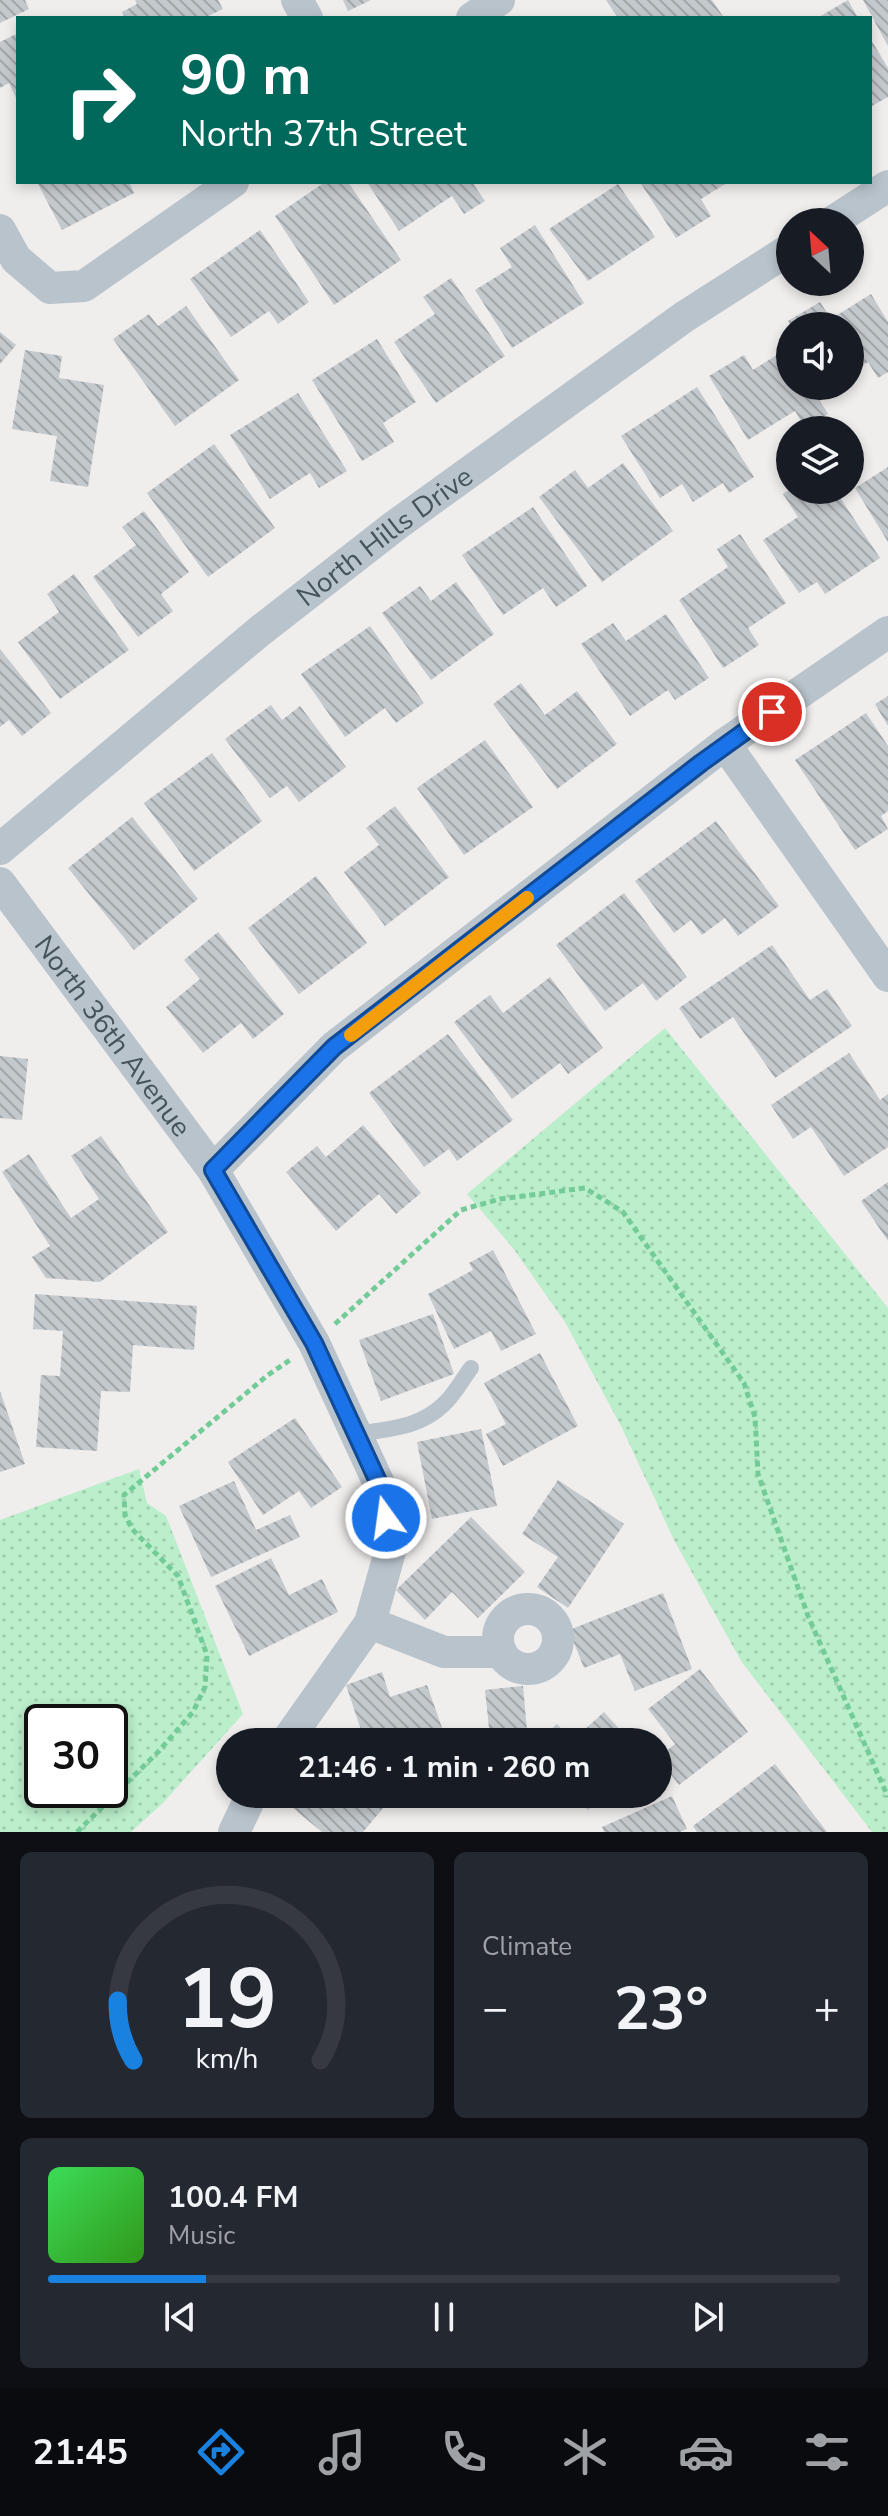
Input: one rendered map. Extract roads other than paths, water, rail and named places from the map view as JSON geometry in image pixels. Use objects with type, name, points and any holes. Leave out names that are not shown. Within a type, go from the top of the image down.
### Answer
[{"type":"street","points":[[475,16],[499,0]]},
{"type":"street","points":[[0,230],[16,259],[50,288],[84,286],[230,184]]},
{"type":"street","points":[[854,208],[888,186]]},
{"type":"street","name":"North Hills Drive","points":[[0,849],[261,630],[396,525],[684,317],[776,258]]},
{"type":"street","points":[[213,1170],[334,1047],[725,744],[888,632]]},
{"type":"street","points":[[725,744],[888,976]]},
{"type":"street","name":"North 36th Avenue","points":[[0,883],[213,1170],[314,1343],[381,1488],[391,1548],[370,1623],[296,1728]]},
{"type":"street","points":[[370,1623],[444,1652],[501,1652]]},
{"type":"street","points":[[234,1832],[245,1808]]},
{"type":"lane","points":[[356,1434],[415,1424],[427,1418],[446,1403],[471,1368]]}]
